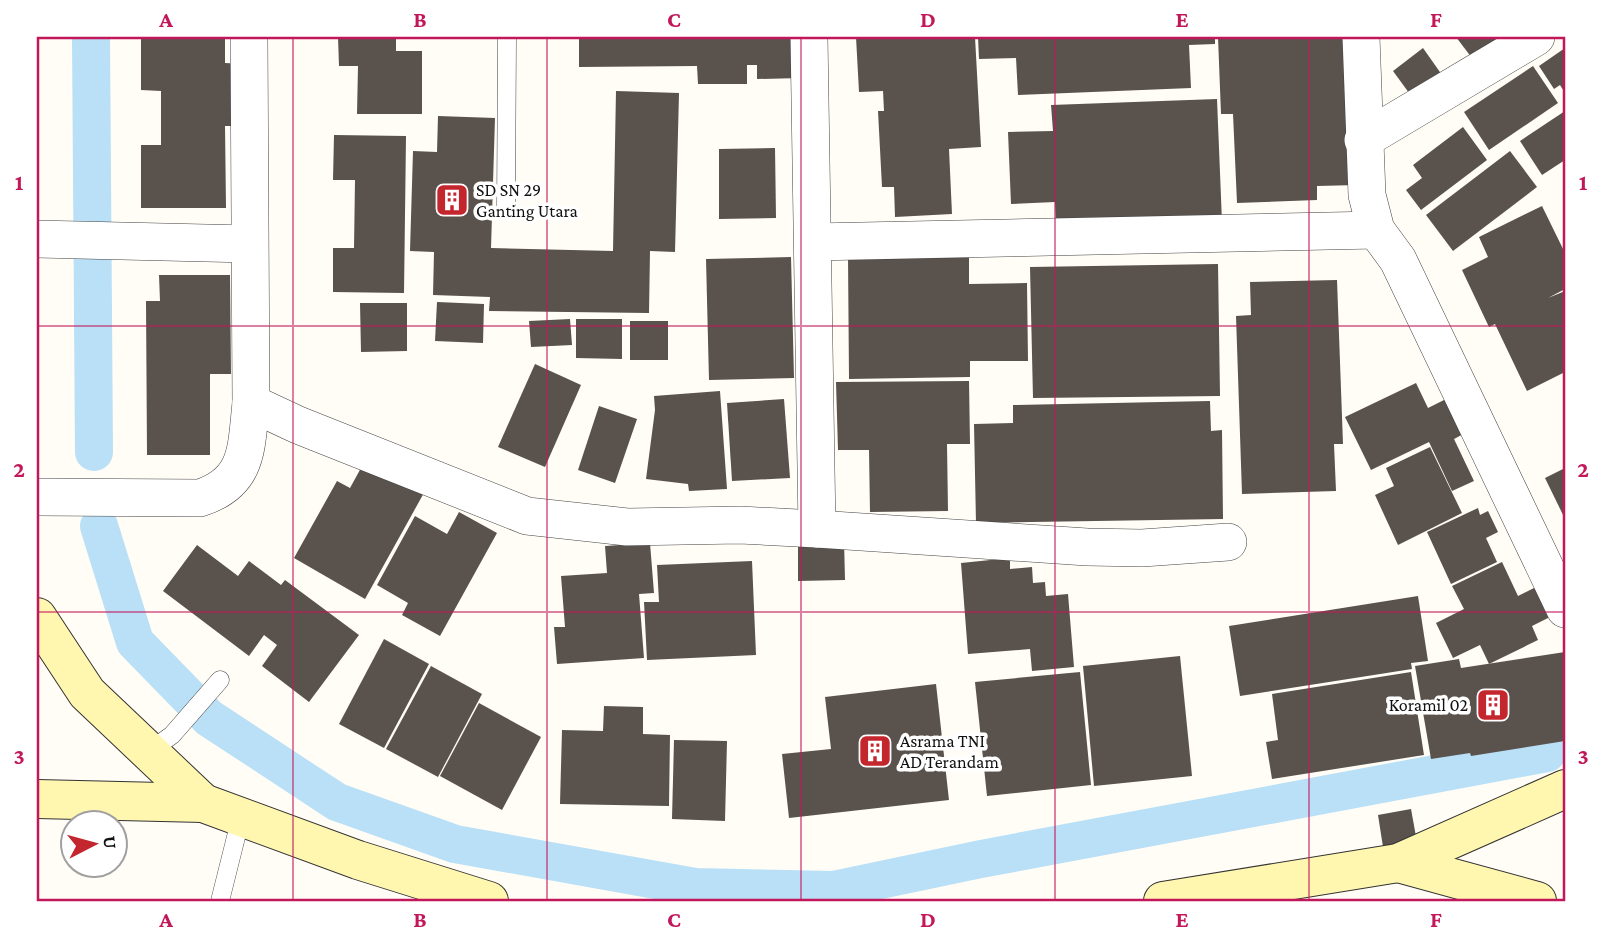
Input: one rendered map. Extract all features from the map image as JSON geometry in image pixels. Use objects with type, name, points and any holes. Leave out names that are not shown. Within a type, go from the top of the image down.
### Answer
[{"type":"main road","points":[[37,617],[87,693],[160,744],[203,803]]},
{"type":"main road","points":[[1163,901],[1398,863],[1565,789]]},
{"type":"main road","points":[[37,799],[203,803],[358,860],[489,901]]},
{"type":"main road","points":[[1398,863],[1537,901]]},
{"type":"street","points":[[44,497],[200,498],[220,492],[238,475],[246,450],[251,403],[248,244],[249,37]]},
{"type":"street","points":[[809,37],[817,529]]},
{"type":"street","points":[[1361,37],[1367,195],[1376,230],[1398,260],[1565,609]]},
{"type":"street","points":[[1363,140],[1536,37]]},
{"type":"street","points":[[813,242],[1376,230]]},
{"type":"street","points":[[43,239],[248,244]]},
{"type":"street","points":[[251,403],[527,516],[627,527],[740,525],[1087,547],[1142,548],[1228,542]]},
{"type":"lane","points":[[506,211],[507,37]]},
{"type":"lane","points":[[160,744],[206,699],[220,680]]},
{"type":"lane","points":[[220,901],[242,817]]},
{"type":"building","points":[[338,37],[396,37],[396,51],[422,51],[422,114],[357,114],[358,66],[339,66]]},
{"type":"building","points":[[579,37],[801,37],[801,78],[757,79],[757,65],[747,65],[747,84],[698,84],[697,66],[579,67]]},
{"type":"building","points":[[856,37],[975,37],[981,147],[949,149],[952,214],[895,217],[894,187],[882,187],[878,111],[884,111],[883,91],[859,92]]},
{"type":"building","points":[[978,37],[1215,37],[1215,44],[1189,45],[1191,88],[1018,95],[1016,58],[979,59]]},
{"type":"building","points":[[1218,37],[1351,39],[1357,185],[1317,186],[1317,200],[1237,203],[1233,114],[1221,114]]},
{"type":"building","points":[[1456,37],[1497,37],[1504,46],[1478,66]]},
{"type":"building","points":[[141,38],[225,39],[225,63],[244,64],[244,126],[225,126],[226,208],[141,208],[141,145],[161,145],[161,91],[141,90]]},
{"type":"building","points":[[1423,48],[1442,75],[1412,97],[1393,71]]},
{"type":"building","points":[[1565,48],[1565,93],[1560,85],[1554,89],[1539,66]]},
{"type":"building","points":[[1533,66],[1558,103],[1489,150],[1464,112]]},
{"type":"building","points":[[616,91],[679,93],[675,252],[650,251],[649,313],[489,311],[490,297],[433,295],[434,252],[410,251],[413,151],[437,152],[438,116],[495,118],[491,248],[613,251]]},
{"type":"building","points":[[1217,99],[1222,222],[1056,228],[1055,202],[1011,204],[1008,132],[1053,131],[1051,105]]},
{"type":"building","points":[[1565,111],[1565,160],[1542,175],[1520,141]]},
{"type":"building","points":[[1463,127],[1487,160],[1421,210],[1406,190],[1422,178],[1413,165]]},
{"type":"building","points":[[334,135],[406,136],[404,293],[333,292],[333,248],[354,248],[355,180],[333,180]]},
{"type":"building","points":[[775,148],[776,218],[719,219],[719,149]]},
{"type":"building","points":[[1510,151],[1537,187],[1453,251],[1426,215]]},
{"type":"building","points":[[1542,206],[1565,253],[1565,289],[1548,298],[1565,291],[1565,372],[1527,391],[1495,324],[1489,327],[1462,270],[1488,257],[1479,237]]},
{"type":"building","points":[[969,254],[969,284],[1027,283],[1028,361],[970,361],[970,377],[849,379],[848,256]]},
{"type":"building","points":[[791,257],[794,378],[709,380],[706,259]]},
{"type":"building","points":[[1218,264],[1220,396],[1033,398],[1030,267]]},
{"type":"building","points":[[159,275],[230,275],[231,374],[210,374],[210,455],[147,455],[146,301],[160,301]]},
{"type":"building","points":[[1337,280],[1343,444],[1334,444],[1336,491],[1242,494],[1236,316],[1251,315],[1250,282]]},
{"type":"building","points":[[437,302],[484,304],[483,343],[435,341]]},
{"type":"building","points":[[360,303],[407,303],[407,351],[361,352]]},
{"type":"building","points":[[570,319],[572,345],[531,347],[529,321]]},
{"type":"building","points":[[576,319],[622,319],[622,359],[576,358]]},
{"type":"building","points":[[630,321],[668,321],[668,360],[630,360]]},
{"type":"building","points":[[535,364],[581,385],[545,467],[498,447]]},
{"type":"building","points":[[969,381],[970,444],[947,444],[948,511],[870,512],[869,450],[838,450],[836,382]]},
{"type":"building","points":[[1416,383],[1428,408],[1454,395],[1471,430],[1454,439],[1474,481],[1452,491],[1429,442],[1371,470],[1345,417]]},
{"type":"building","points":[[720,391],[727,489],[689,491],[688,484],[646,479],[655,410],[654,396]]},
{"type":"building","points":[[784,399],[790,478],[732,481],[727,403]]},
{"type":"building","points":[[1210,401],[1211,431],[1222,430],[1223,519],[976,523],[974,424],[1013,423],[1013,405]]},
{"type":"building","points":[[599,406],[637,419],[615,483],[578,470]]},
{"type":"building","points":[[1430,447],[1462,513],[1398,545],[1375,495],[1394,486],[1386,468]]},
{"type":"building","points":[[367,457],[425,491],[365,599],[294,558],[337,481],[350,488]]},
{"type":"building","points":[[1565,468],[1565,519],[1545,478]]},
{"type":"building","points":[[1478,508],[1480,515],[1488,511],[1498,532],[1486,538],[1497,562],[1451,584],[1427,532]]},
{"type":"building","points":[[459,512],[497,533],[440,636],[402,615],[408,603],[377,585],[415,516],[447,534]]},
{"type":"building","points":[[798,540],[844,540],[845,580],[798,581]]},
{"type":"building","points":[[650,543],[654,593],[639,594],[644,658],[557,664],[554,627],[565,627],[561,576],[607,573],[605,546]]},
{"type":"building","points":[[197,545],[238,576],[249,561],[281,585],[285,580],[359,635],[309,702],[262,666],[277,645],[264,635],[249,656],[163,591]]},
{"type":"building","points":[[1010,558],[1010,569],[1032,567],[1033,583],[1045,582],[1046,596],[1068,594],[1074,667],[1032,671],[1030,649],[968,654],[961,563]]},
{"type":"building","points":[[752,561],[756,655],[647,660],[644,602],[659,602],[657,565]]},
{"type":"building","points":[[1502,562],[1518,596],[1538,586],[1552,616],[1532,626],[1538,640],[1489,664],[1480,645],[1453,658],[1436,623],[1464,609],[1452,586]]},
{"type":"building","points":[[1418,596],[1428,661],[1411,663],[1412,669],[1240,696],[1229,626]]},
{"type":"building","points":[[384,639],[429,664],[384,748],[339,724]]},
{"type":"building","name":"Koramil 02","points":[[1565,652],[1565,741],[1471,756],[1470,753],[1431,759],[1415,666],[1459,659],[1461,668]]},
{"type":"building","points":[[1180,656],[1192,776],[1094,786],[1083,666]]},
{"type":"building","points":[[431,666],[482,694],[438,777],[386,749]]},
{"type":"building","points":[[1080,672],[1091,785],[987,796],[975,682]]},
{"type":"building","points":[[1411,672],[1424,755],[1272,779],[1266,742],[1278,740],[1272,694]]},
{"type":"building","name":"Asrama TNI AD Terandam","points":[[936,684],[949,800],[789,818],[782,754],[831,749],[825,697]]},
{"type":"building","points":[[479,703],[541,737],[502,810],[440,776]]},
{"type":"building","points":[[604,706],[643,707],[643,734],[670,735],[669,806],[560,804],[562,730],[603,731]]},
{"type":"building","points":[[674,740],[727,741],[725,821],[672,819]]},
{"type":"building","points":[[1411,809],[1417,842],[1383,847],[1378,815]]},
{"type":"waterway","points":[[91,37],[94,452]]},
{"type":"waterway","points":[[99,526],[135,642],[209,718],[337,802],[455,844],[695,887],[833,890],[981,859],[1547,753]]},
{"type":"place","name":"SD SN 29 Ganting Utara","points":[[452,200]]},
{"type":"place","name":"Koramil 02","points":[[1493,705]]},
{"type":"place","name":"Asrama TNI AD Terandam","points":[[875,751]]}]
